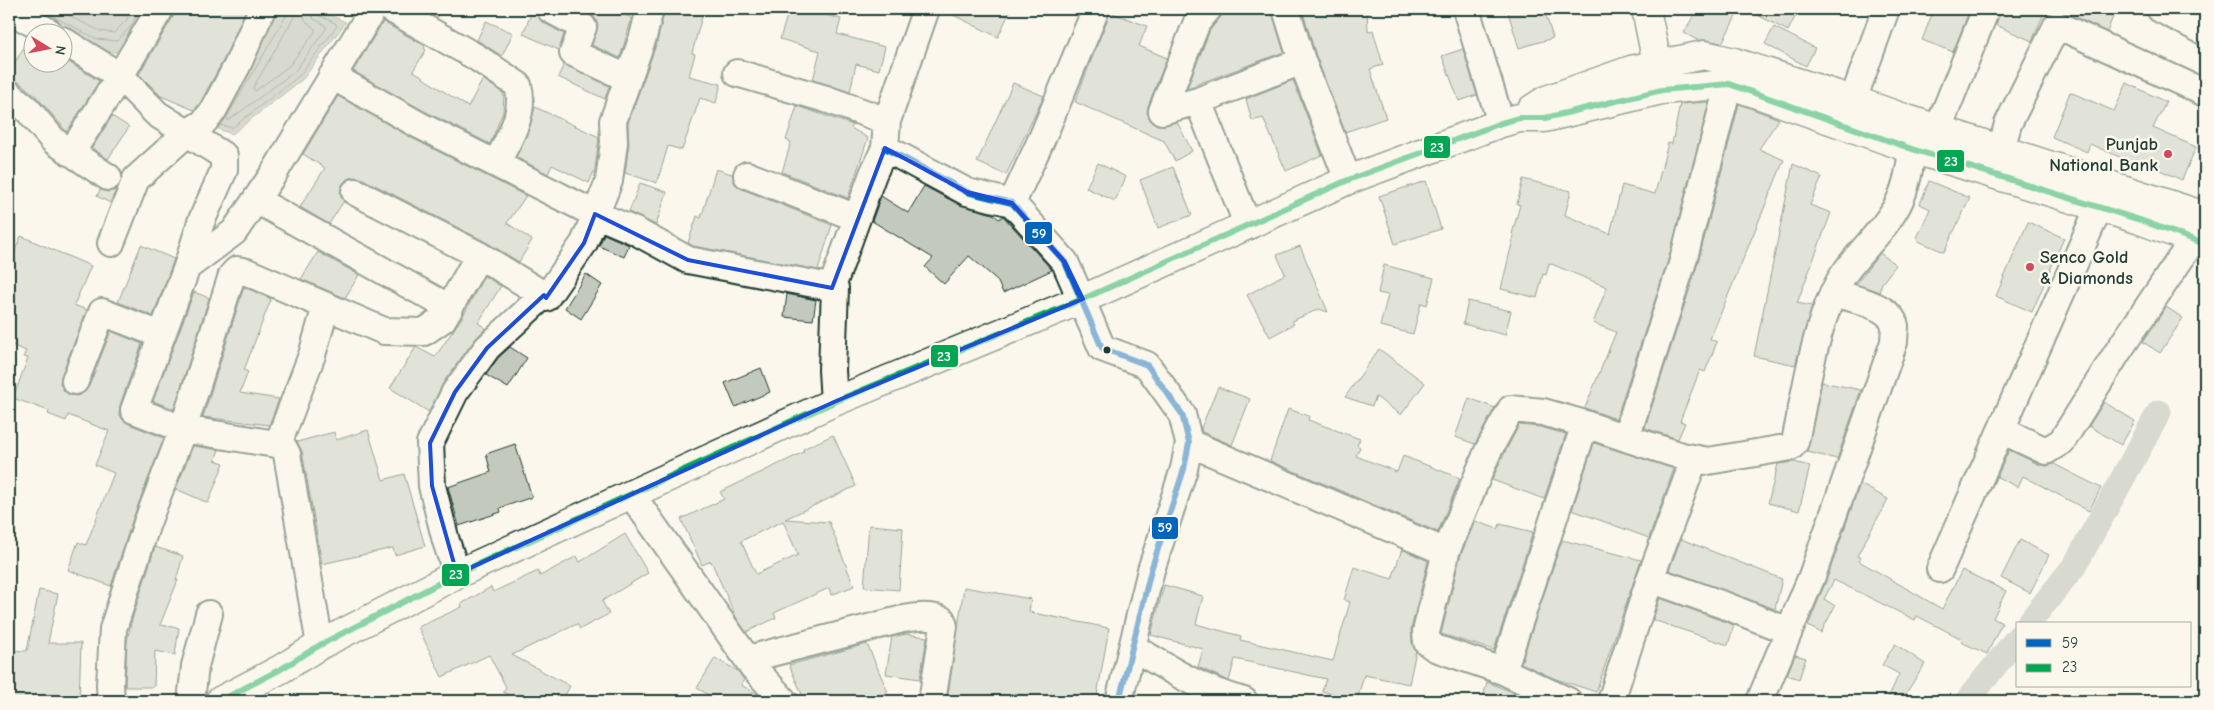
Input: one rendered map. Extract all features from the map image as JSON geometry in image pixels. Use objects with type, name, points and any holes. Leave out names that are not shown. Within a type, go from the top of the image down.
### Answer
[{"type":"main road","points":[[1646,9],[1660,77]]},
{"type":"main road","points":[[220,701],[281,669],[320,645],[457,574],[834,402],[1083,299],[1348,180],[1510,120],[1546,100],[1632,70],[1660,77],[1704,55],[1731,73],[1912,149],[2099,207],[2199,242]]},
{"type":"main road","points":[[1731,73],[1852,100],[2205,216]]},
{"type":"street","points":[[71,153],[160,9]]},
{"type":"street","points":[[111,243],[136,179],[187,134],[203,123],[213,111],[237,66],[262,9]]},
{"type":"street","points":[[187,267],[234,232],[274,174],[373,9]]},
{"type":"street","points":[[391,9],[476,57],[518,85],[522,99],[520,116],[496,164]]},
{"type":"street","points":[[550,9],[583,27],[573,54],[627,78]]},
{"type":"street","points":[[355,192],[479,255],[546,298],[584,243],[608,181],[614,142],[613,121],[643,37],[650,9]]},
{"type":"street","points":[[834,402],[832,370],[835,288],[832,287],[885,148],[886,121],[926,9]]},
{"type":"street","points":[[1012,203],[1043,136],[1096,9]]},
{"type":"street","points":[[1208,9],[1197,22],[1162,111],[1198,101],[1302,61]]},
{"type":"street","points":[[1286,9],[1302,61],[1348,180]]},
{"type":"street","points":[[1466,9],[1510,120]]},
{"type":"street","points":[[1852,100],[1886,9]]},
{"type":"street","points":[[1938,129],[1986,9]]},
{"type":"street","points":[[9,10],[31,22]]},
{"type":"street","points":[[2174,12],[2205,32]]},
{"type":"street","points":[[2001,150],[2008,124],[2057,25],[2205,94]]},
{"type":"street","points":[[72,46],[120,76],[157,114],[224,156],[224,170],[201,222],[187,267],[134,410],[183,429],[282,445],[287,454],[320,645]]},
{"type":"street","points":[[737,73],[826,98],[886,121]]},
{"type":"street","points":[[1626,438],[1682,260],[1731,73]]},
{"type":"street","points":[[332,76],[419,126],[595,214],[635,231],[688,260],[835,288]]},
{"type":"street","points":[[9,94],[27,109],[54,141],[108,177]]},
{"type":"street","points":[[1198,101],[1248,226]]},
{"type":"street","points":[[885,148],[967,192],[1012,203],[1065,262],[1083,299],[1102,348],[1146,365],[1182,414],[1189,443],[1184,469],[1151,570],[1120,701]]},
{"type":"street","points":[[1568,701],[1542,696],[1503,671],[1435,648],[1427,642],[1426,632],[1446,552],[1488,451],[1511,409],[1543,412],[1694,460],[1708,461],[1790,447],[1795,442],[1823,318],[1833,293],[1850,264],[1895,211],[1911,165],[1912,149]]},
{"type":"street","points":[[747,175],[857,218]]},
{"type":"street","points":[[256,200],[450,308]]},
{"type":"street","points":[[1940,569],[2099,207]]},
{"type":"street","points":[[2001,430],[2046,451],[2062,441],[2117,353],[2199,242]]},
{"type":"street","points":[[111,701],[113,629],[147,523],[183,429],[232,275],[237,270],[247,272],[384,331],[424,332],[443,319],[479,255]]},
{"type":"street","points":[[1760,701],[1812,576],[1894,342],[1895,325],[1888,314],[1877,307],[1833,293]]},
{"type":"street","points":[[457,574],[446,541],[432,486],[430,443],[455,392],[487,348],[544,295]]},
{"type":"street","points":[[278,444],[312,355],[326,306]]},
{"type":"street","points":[[75,380],[102,312],[162,335]]},
{"type":"street","points":[[1503,671],[1585,424]]},
{"type":"street","points":[[1189,443],[1446,552]]},
{"type":"street","points":[[1611,701],[1650,579],[1694,460]]},
{"type":"street","points":[[631,494],[748,659],[784,701]]},
{"type":"street","points":[[1650,579],[1729,607],[1788,631]]},
{"type":"street","points":[[190,701],[195,666],[209,614]]},
{"type":"street","points":[[748,659],[903,619],[928,616],[937,618],[942,620],[944,626],[932,701]]},
{"type":"street","points":[[1133,647],[1188,681],[1221,695],[1244,701]]},
{"type":"highlighted area","points":[[885,148],[967,192],[1012,203],[1065,262],[1083,299],[834,402],[457,574],[432,486],[430,443],[455,392],[487,348],[544,295],[546,298],[584,243],[595,214],[688,260],[832,288]]},
{"type":"water","points":[[14,9],[151,9],[123,53],[94,50],[72,39],[72,22],[39,22]]},
{"type":"water","points":[[278,9],[316,9],[346,22],[303,79],[232,134],[209,126]]},
{"type":"building","points":[[175,9],[246,9],[224,59],[200,103],[194,110],[161,96],[139,74],[173,17]]},
{"type":"building","points":[[421,9],[441,9],[437,18]]},
{"type":"building","points":[[533,9],[542,22],[564,34],[559,50],[523,34]]},
{"type":"building","points":[[585,9],[613,9],[632,18],[620,58],[592,45],[598,25],[595,18]]},
{"type":"building","points":[[665,9],[704,9],[692,53],[695,54],[689,76],[721,84],[716,103],[700,98],[682,150],[668,146],[657,183],[625,173],[629,144],[628,123],[657,42]]},
{"type":"building","points":[[789,9],[806,9],[841,19],[837,34],[885,47],[879,70],[856,64],[850,92],[813,80],[820,51],[780,39]]},
{"type":"building","points":[[941,9],[1011,9],[998,37]]},
{"type":"building","points":[[1223,9],[1271,9],[1284,52],[1187,88],[1210,30],[1220,18]]},
{"type":"building","points":[[1302,9],[1367,9],[1368,32],[1373,30],[1383,65],[1370,69],[1386,118],[1345,132],[1316,56]]},
{"type":"building","points":[[1507,9],[1544,9],[1553,38],[1519,48]]},
{"type":"building","points":[[1697,9],[1740,9],[1722,43],[1697,40],[1684,33]]},
{"type":"building","points":[[1746,9],[1799,9],[1788,31]]},
{"type":"building","points":[[1934,9],[1956,9],[1968,14],[1953,52],[1922,40]]},
{"type":"building","points":[[2001,9],[2116,9],[2107,32],[2063,11],[2045,11],[2032,41],[1996,25]]},
{"type":"building","points":[[1110,12],[1147,26],[1139,46],[1167,58],[1147,113],[1151,121],[1157,125],[1177,122],[1192,151],[1175,161],[1164,141],[1075,102]]},
{"type":"building","points":[[486,21],[513,33],[502,56],[477,40]]},
{"type":"building","points":[[383,22],[425,46],[426,50],[413,71],[468,107],[483,79],[504,94],[503,112],[490,144],[426,112],[353,71]]},
{"type":"building","points":[[1774,27],[1815,48],[1806,66],[1765,44]]},
{"type":"building","points":[[1463,49],[1477,95],[1459,101],[1442,56]]},
{"type":"building","points":[[22,50],[22,72],[72,72],[72,64],[99,81],[67,132],[37,97],[19,82],[9,79],[9,73]]},
{"type":"building","points":[[564,64],[609,86],[605,99],[558,77]]},
{"type":"building","points":[[1293,80],[1322,155],[1286,171],[1263,118],[1252,121],[1246,99]]},
{"type":"building","points":[[1013,83],[1044,96],[1006,175],[977,162]]},
{"type":"building","points":[[2127,83],[2166,102],[2153,128],[2196,147],[2182,180],[2135,159],[2133,163],[2090,144],[2087,152],[2052,137],[2070,92],[2114,111]]},
{"type":"building","points":[[338,96],[412,138],[526,196],[507,223],[532,240],[519,262],[486,242],[361,178],[347,179],[342,185],[340,193],[344,201],[329,224],[300,207],[325,168],[303,154]]},
{"type":"building","points":[[1709,102],[1669,257],[1616,419],[1585,408],[1616,332],[1593,323],[1607,287],[1549,263],[1546,275],[1543,274],[1537,298],[1501,289],[1520,205],[1517,204],[1523,179],[1571,191],[1565,215],[1610,234],[1622,185],[1655,194],[1668,143],[1672,144],[1680,104]]},
{"type":"building","points":[[1739,104],[1779,119],[1759,149],[1784,160],[1710,339],[1717,342],[1705,372],[1700,370],[1680,421],[1685,423],[1678,439],[1645,428],[1697,266]]},
{"type":"building","points":[[797,106],[853,125],[851,128],[868,138],[848,198],[782,172],[791,142],[786,140]]},
{"type":"building","points":[[535,107],[599,137],[595,169],[589,183],[552,165],[548,174],[516,157],[529,130]]},
{"type":"building","points":[[112,116],[129,127],[108,159],[92,148]]},
{"type":"building","points":[[1098,163],[1126,177],[1115,201],[1086,188]]},
{"type":"building","points":[[1793,164],[1822,177],[1810,205],[1831,213],[1797,303],[1812,306],[1795,365],[1754,356]]},
{"type":"building","points":[[1173,167],[1192,215],[1158,228],[1140,180]]},
{"type":"building","points":[[716,169],[732,174],[735,184],[742,189],[832,225],[818,270],[693,246],[688,243],[697,216],[701,218]]},
{"type":"building","points":[[1426,181],[1441,229],[1395,244],[1379,196]]},
{"type":"building","points":[[1929,181],[1970,198],[1944,252],[1916,240],[1930,209],[1920,204]]},
{"type":"building","points":[[640,183],[667,192],[656,225],[629,212]]},
{"type":"building","points":[[924,186],[960,205],[993,214],[999,219],[1003,216],[1052,270],[1003,293],[997,280],[969,256],[944,284],[925,267],[933,258],[872,221],[881,196],[908,213]]},
{"type":"building","points":[[100,190],[108,192],[116,190],[110,203],[97,196]]},
{"type":"building","name":"Senco Gold & Diamonds","points":[[2028,222],[2064,238],[2032,312],[1996,296]]},
{"type":"building","points":[[604,234],[629,245],[624,257],[599,246]]},
{"type":"building","points":[[21,236],[91,266],[74,305],[87,310],[61,376],[60,384],[64,391],[69,395],[77,396],[85,392],[111,331],[142,344],[120,405],[119,413],[123,420],[129,424],[164,438],[133,518],[111,586],[68,570],[78,542],[86,545],[114,473],[95,465],[109,431],[68,415],[66,421],[48,414],[49,411],[13,398],[28,358],[23,357],[26,351],[9,344],[9,265]]},
{"type":"building","points":[[141,245],[174,259],[153,316],[118,302]]},
{"type":"building","points":[[1300,246],[1328,312],[1319,309],[1292,321],[1294,324],[1270,337],[1247,295],[1285,274],[1277,255]]},
{"type":"building","points":[[318,252],[359,275],[345,298],[301,279]]},
{"type":"building","points":[[1880,253],[1896,265],[1882,283],[1879,292],[1856,284]]},
{"type":"building","points":[[1384,265],[1434,278],[1427,305],[1421,303],[1413,334],[1380,326],[1388,295],[1378,293]]},
{"type":"building","points":[[586,274],[602,285],[581,319],[565,308]]},
{"type":"building","points":[[484,276],[501,286],[478,323],[486,328],[475,339],[443,383],[429,412],[390,388],[416,347],[435,357],[463,316]]},
{"type":"building","points":[[244,287],[271,299],[244,370],[248,372],[240,393],[279,399],[269,425],[203,417]]},
{"type":"building","points":[[194,292],[209,298],[174,409],[153,401]]},
{"type":"building","points":[[787,294],[816,300],[813,320],[784,317]]},
{"type":"building","points":[[1468,301],[1511,311],[1505,335],[1463,324]]},
{"type":"building","points":[[2166,307],[2183,318],[2160,353],[2143,342]]},
{"type":"building","points":[[510,347],[527,358],[508,388],[486,375],[498,358]]},
{"type":"building","points":[[1379,349],[1425,383],[1401,415],[1376,397],[1372,406],[1345,397]]},
{"type":"building","points":[[761,368],[770,392],[735,407],[725,383]]},
{"type":"building","points":[[1822,382],[1861,390],[1837,459],[1807,452]]},
{"type":"building","points":[[1218,387],[1250,399],[1232,445],[1202,432],[1201,428]]},
{"type":"building","points":[[1469,398],[1495,408],[1475,444],[1455,437]]},
{"type":"building","points":[[2104,402],[2135,421],[2121,445],[2089,426]]},
{"type":"building","points":[[1288,409],[1309,416],[1308,420],[1360,439],[1357,445],[1360,447],[1356,456],[1397,472],[1403,456],[1460,478],[1438,532],[1270,461]]},
{"type":"building","points":[[1519,425],[1540,427],[1566,434],[1544,499],[1492,480]]},
{"type":"building","points":[[368,430],[383,480],[404,474],[425,546],[395,555],[393,548],[322,564],[302,451],[297,442],[334,432],[336,440]]},
{"type":"building","points":[[833,435],[856,486],[785,519],[829,522],[854,586],[831,595],[829,588],[774,613],[776,618],[746,632],[736,617],[711,561],[702,565],[681,519],[724,499],[720,492],[804,452],[803,449]],"holes":[[[783,521],[798,555],[756,574],[741,541]]]},
{"type":"building","points":[[1594,443],[1674,469],[1649,538],[1572,510]]},
{"type":"building","points":[[515,444],[532,497],[500,508],[501,512],[459,526],[448,487],[491,472],[486,454]]},
{"type":"building","points":[[193,446],[219,450],[215,460],[224,463],[208,503],[176,489]]},
{"type":"building","points":[[2009,450],[2040,465],[2054,464],[2101,488],[2089,511],[2023,476],[2018,487],[1997,477]]},
{"type":"building","points":[[1794,462],[1810,466],[1799,511],[1768,503],[1778,464]]},
{"type":"building","points":[[1860,484],[1888,499],[1857,556],[1861,558],[1859,561],[1942,609],[1962,570],[2006,591],[1993,618],[2002,623],[1987,654],[1961,642],[1962,639],[1917,616],[1915,620],[1834,580],[1824,599],[1835,606],[1821,633],[1808,626]]},
{"type":"building","points":[[1475,521],[1498,529],[1500,524],[1533,532],[1494,650],[1441,634],[1460,557]]},
{"type":"building","points":[[869,525],[903,528],[899,590],[864,587]]},
{"type":"building","points":[[625,534],[648,573],[602,601],[609,614],[580,629],[577,624],[512,655],[570,686],[562,701],[521,701],[503,692],[506,687],[489,655],[442,677],[418,627],[462,607],[461,604],[491,587],[493,592],[538,571],[540,576],[577,556],[580,562]]},
{"type":"building","points":[[1681,539],[1782,579],[1775,609],[1669,570]]},
{"type":"building","points":[[1562,540],[1641,560],[1596,692],[1553,678],[1521,663]]},
{"type":"building","points":[[2020,540],[2049,555],[2030,593],[2001,578]]},
{"type":"building","points":[[155,547],[183,556],[176,580],[178,580],[160,625],[179,628],[175,655],[155,651],[154,687],[125,687],[127,642],[131,623]]},
{"type":"building","points":[[1402,549],[1428,561],[1411,629],[1412,643],[1416,651],[1409,684],[1364,675],[1357,701],[1322,691],[1326,679],[1235,659],[1229,681],[1198,667],[1203,649],[1151,635],[1164,585],[1203,596],[1196,624],[1241,636],[1240,640],[1333,661],[1350,602],[1344,600],[1354,567],[1392,579]]},
{"type":"building","points":[[964,587],[1031,599],[1029,612],[1109,628],[1096,701],[1059,701],[1014,693],[1012,701],[947,701]]},
{"type":"building","points":[[39,590],[58,594],[48,643],[81,643],[79,701],[9,701],[9,650],[27,651]]},
{"type":"building","points":[[1660,598],[1734,625],[1728,645],[1653,620]]},
{"type":"building","points":[[906,634],[927,637],[920,679],[886,674],[892,637]]},
{"type":"building","points":[[867,644],[888,692],[868,701],[805,701],[789,665]]},
{"type":"building","points":[[1895,644],[1925,664],[1901,701],[1887,701],[1899,674],[1882,665]]},
{"type":"building","points":[[1795,655],[1806,658],[1799,679],[1787,675]]},
{"type":"building","points":[[715,658],[738,671],[744,680],[741,685],[759,695],[764,701],[719,701],[697,688]]},
{"type":"building","points":[[1487,682],[1520,695],[1518,701],[1482,701]]},
{"type":"waterway","points":[[2030,622],[2075,565],[2159,412]]},
{"type":"waterway","points":[[1967,701],[2016,640]]},
{"type":"transit line","name":"23","points":[[220,701],[281,669],[320,645],[457,574],[834,402],[1083,299],[1348,180],[1519,118],[1545,118],[1662,90],[1729,84],[1912,149],[2140,220],[2205,244]]},
{"type":"transit line","name":"59","points":[[885,148],[967,192],[1012,203],[1065,262],[1102,348],[1147,365],[1182,414],[1189,443],[1184,469],[1151,570],[1119,701]]},
{"type":"place","name":"Punjab National Bank","points":[[2168,154]]},
{"type":"place","name":"Senco Gold & Diamonds","points":[[2030,267]]}]
